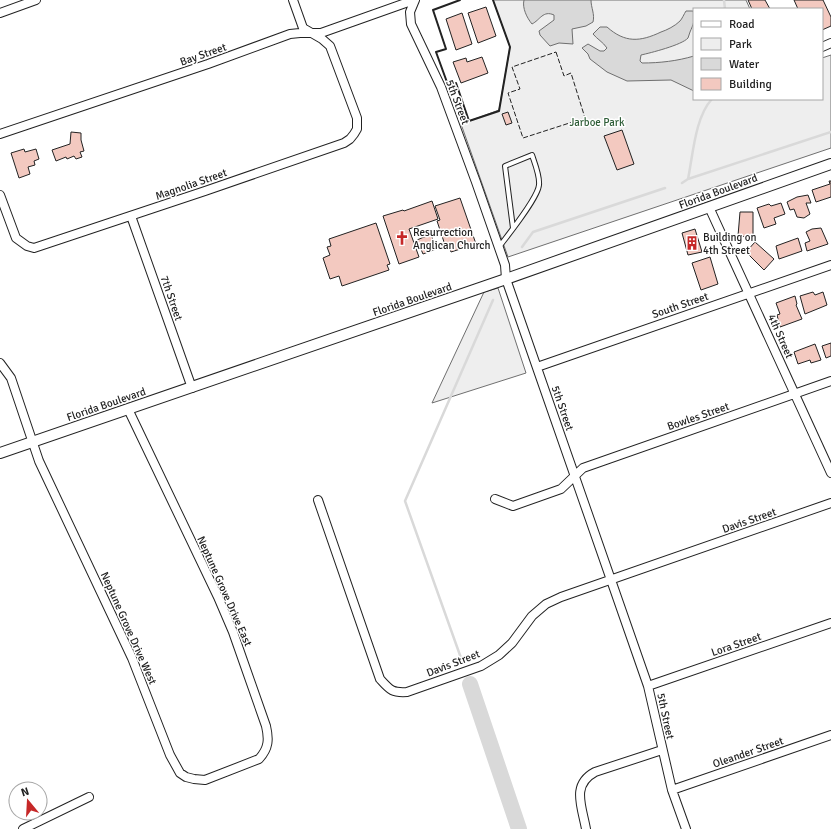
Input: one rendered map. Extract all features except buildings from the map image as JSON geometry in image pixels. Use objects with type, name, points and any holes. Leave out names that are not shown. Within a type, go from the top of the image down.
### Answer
[{"type":"street","points":[[0,13],[36,0]]},
{"type":"street","points":[[293,0],[303,28],[311,33]]},
{"type":"street","name":"Bay Street","points":[[0,134],[208,64],[290,34],[322,33],[415,0]]},
{"type":"street","name":"5th Street","points":[[415,0],[410,12],[411,24],[441,87],[505,265],[506,279],[648,686],[672,790],[686,829]]},
{"type":"street","name":"Magnolia Street","points":[[0,195],[16,238],[27,246],[34,248],[350,140],[357,129],[357,118],[330,46],[322,39],[311,33]]},
{"type":"street","name":"Florida Boulevard","points":[[0,453],[506,279],[831,164]]},
{"type":"street","name":"4th Street","points":[[710,207],[831,473]]},
{"type":"street","name":"7th Street","points":[[131,216],[192,388]]},
{"type":"street","name":"South Street","points":[[537,367],[831,265]]},
{"type":"street","points":[[0,363],[11,378],[33,442]]},
{"type":"street","name":"Bowles Street","points":[[495,499],[513,506],[561,489],[583,468],[831,381]]},
{"type":"street","name":"Neptune Grove Drive East","points":[[128,409],[218,597],[233,632],[266,726],[269,738],[264,754],[256,761],[232,770]]},
{"type":"street","name":"Neptune Grove Drive West","points":[[33,442],[39,461],[132,658],[170,755],[180,773],[190,778],[205,780],[232,770]]},
{"type":"street","name":"Davis Street","points":[[318,500],[380,680],[389,690],[398,692],[407,692],[482,666],[499,655],[512,643],[532,616],[546,604],[561,597],[831,503]]},
{"type":"street","name":"Lora Street","points":[[648,686],[831,623]]},
{"type":"street","name":"Oleander Street","points":[[672,790],[831,735]]},
{"type":"street","points":[[586,829],[580,790],[582,783],[588,776],[601,770],[662,750]]},
{"type":"street","points":[[23,829],[89,797]]},
{"type":"lane","points":[[499,248],[531,203],[539,186],[538,176],[532,155],[505,166],[513,228]]},
{"type":"green space","name":"Jarboe Park","points":[[493,0],[746,0],[750,8],[693,8],[693,100],[823,100],[823,58],[831,55],[831,148],[508,257],[461,124],[499,110],[510,47]]},
{"type":"green space","points":[[498,288],[526,373],[432,403],[484,292]]},
{"type":"water","points":[[524,0],[591,0],[594,16],[593,22],[586,26],[572,29],[573,44],[559,43],[550,46],[540,35],[539,31],[554,20],[554,15],[544,15],[532,24],[525,13]]},
{"type":"water","points":[[686,11],[693,11],[693,24],[688,38],[685,41],[658,51],[641,55],[640,61],[642,63],[662,62],[693,56],[693,91],[671,80],[627,81],[607,72],[590,59],[588,54],[582,48],[588,44],[600,51],[604,51],[607,48],[593,34],[600,27],[607,27],[620,36],[626,38],[639,39],[646,38],[666,30],[681,20]]},
{"type":"waterway","points":[[724,0],[725,8]]},
{"type":"waterway","points":[[682,183],[688,179],[698,126],[706,107],[711,100]]},
{"type":"waterway","points":[[688,179],[831,132]]},
{"type":"waterway","points":[[522,247],[533,232],[665,188]]},
{"type":"waterway","points":[[461,658],[405,501],[493,300]]},
{"type":"waterway","points":[[470,684],[519,829]]},
{"type":"fence","points":[[556,52],[564,76],[571,73],[585,118],[523,138],[508,93],[520,89],[512,67],[556,52]]},
{"type":"wall","points":[[460,0],[433,10],[446,49],[436,52],[448,85],[456,83],[469,121],[499,111],[510,47],[493,0]]},
{"type":"place","name":"Resurrection Anglican Church","points":[[402,238]]},
{"type":"place","name":"Building on 4th Street","points":[[692,243]]}]
